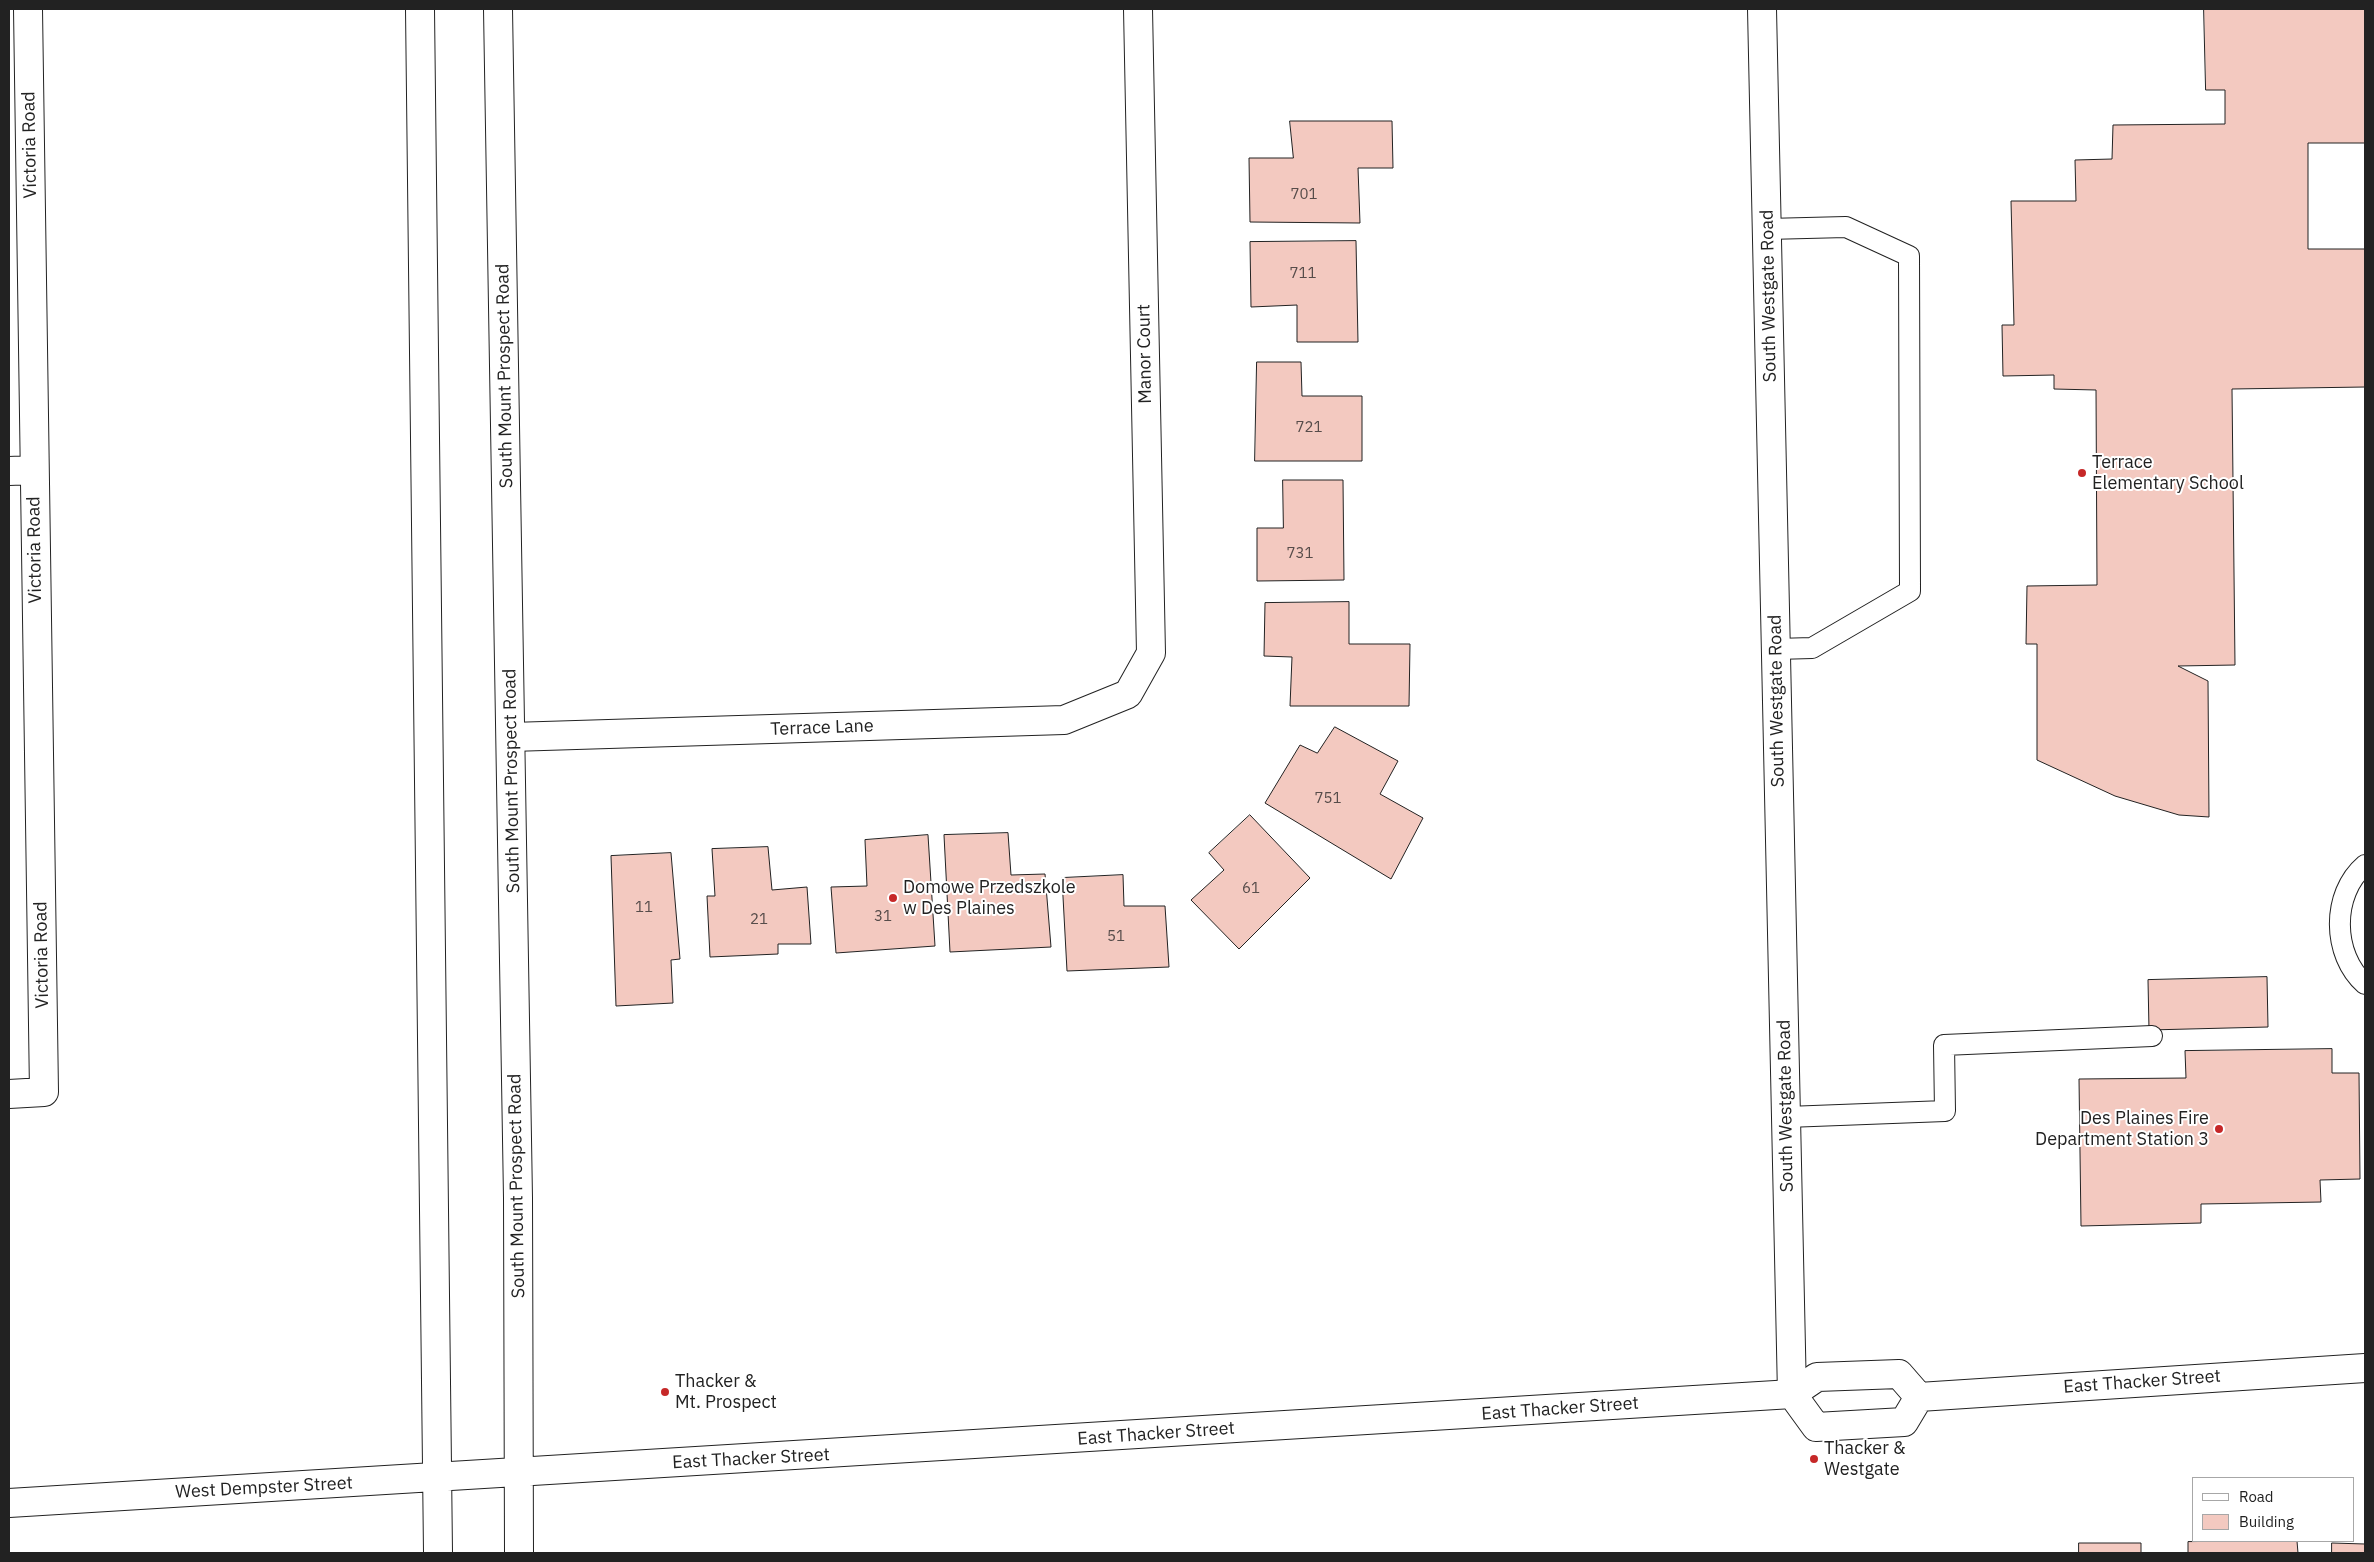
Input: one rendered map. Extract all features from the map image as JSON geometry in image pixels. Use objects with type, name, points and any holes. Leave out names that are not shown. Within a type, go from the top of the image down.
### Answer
[{"type":"main road","name":"Victoria Road","points":[[9,1094],[44,1092],[21,470],[28,9]]},
{"type":"main road","points":[[420,9],[438,1553]]},
{"type":"main road","name":"South Mount Prospect Road","points":[[498,9],[518,1208],[519,1553]]},
{"type":"main road","name":"Manor Court","points":[[1128,694],[1151,653],[1138,9]]},
{"type":"main road","name":"South Westgate Road","points":[[1762,9],[1792,1394]]},
{"type":"main road","name":"Terrace Lane","points":[[511,738],[1064,720],[1128,694]]},
{"type":"main road","name":"East Thacker Street","points":[[1919,1397],[2365,1368]]},
{"type":"main road","points":[[1899,1374],[1919,1397],[1904,1422],[1816,1427],[1792,1394],[1817,1377],[1899,1374]]},
{"type":"main road","name":"East Thacker Street","points":[[519,1473],[1792,1394]]},
{"type":"main road","name":"West Dempster Street","points":[[9,1503],[519,1473]]},
{"type":"lane","points":[[1767,229],[1846,227],[1909,256],[1910,591],[1812,648],[1776,649]]},
{"type":"lane","points":[[2365,865],[2358,871],[2344,896],[2339,924],[2344,952],[2358,978],[2365,984]]},
{"type":"lane","points":[[1786,1117],[1945,1111],[1944,1045],[2152,1036]]},
{"type":"building","points":[[2204,9],[2365,9],[2365,143],[2308,143],[2308,249],[2365,249],[2365,387],[2232,389],[2235,665],[2178,666],[2208,681],[2209,817],[2179,815],[2115,796],[2037,760],[2037,644],[2026,644],[2027,586],[2097,585],[2096,390],[2054,389],[2054,375],[2003,376],[2002,325],[2014,325],[2011,201],[2076,201],[2075,160],[2112,159],[2113,125],[2225,124],[2225,90],[2206,90]]},
{"type":"building","points":[[1290,121],[1392,121],[1393,168],[1358,168],[1360,223],[1250,222],[1249,158],[1293,158]]},
{"type":"building","points":[[1356,241],[1358,342],[1297,342],[1297,305],[1251,307],[1250,242]]},
{"type":"building","points":[[1257,362],[1301,362],[1302,396],[1362,396],[1362,461],[1255,461]]},
{"type":"building","points":[[1283,480],[1343,480],[1344,580],[1257,581],[1257,528],[1283,528]]},
{"type":"building","points":[[1349,602],[1349,644],[1410,644],[1409,706],[1290,706],[1292,657],[1264,656],[1265,603]]},
{"type":"building","points":[[1335,727],[1398,761],[1380,794],[1423,818],[1391,879],[1265,803],[1300,745],[1317,753]]},
{"type":"building","points":[[1250,815],[1310,878],[1239,949],[1191,900],[1224,870],[1209,853]]},
{"type":"building","points":[[1008,833],[1011,875],[1045,874],[1051,947],[950,952],[944,835]]},
{"type":"building","points":[[928,835],[935,946],[836,953],[831,887],[867,886],[865,840]]},
{"type":"building","points":[[768,847],[772,890],[807,887],[811,944],[778,944],[778,954],[710,957],[707,896],[715,896],[712,849]]},
{"type":"building","points":[[671,853],[680,959],[671,960],[673,1003],[616,1006],[611,856]]},
{"type":"building","points":[[1123,875],[1124,906],[1165,906],[1169,967],[1067,971],[1062,878]]},
{"type":"building","points":[[2267,977],[2268,1027],[2149,1030],[2148,980]]},
{"type":"building","name":"Des Plaines Fire Department Station 3","points":[[2332,1049],[2332,1073],[2359,1073],[2360,1179],[2320,1180],[2321,1202],[2201,1204],[2201,1223],[2081,1226],[2079,1079],[2186,1078],[2185,1051]]},
{"type":"building","points":[[2188,1542],[2297,1542],[2298,1553],[2188,1553]]},
{"type":"building","points":[[2079,1543],[2141,1543],[2141,1553],[2079,1553]]},
{"type":"building","points":[[2332,1543],[2365,1544],[2365,1553],[2332,1553]]},
{"type":"place","name":"Terrace Elementary School","points":[[2082,473]]},
{"type":"place","name":"Domowe Przedszkole w Des Plaines","points":[[893,898]]},
{"type":"place","name":"Des Plaines Fire Department Station 3","points":[[2219,1129]]},
{"type":"place","name":"Thacker & Mt. Prospect","points":[[665,1392]]},
{"type":"place","name":"Thacker & Westgate","points":[[1814,1459]]}]
